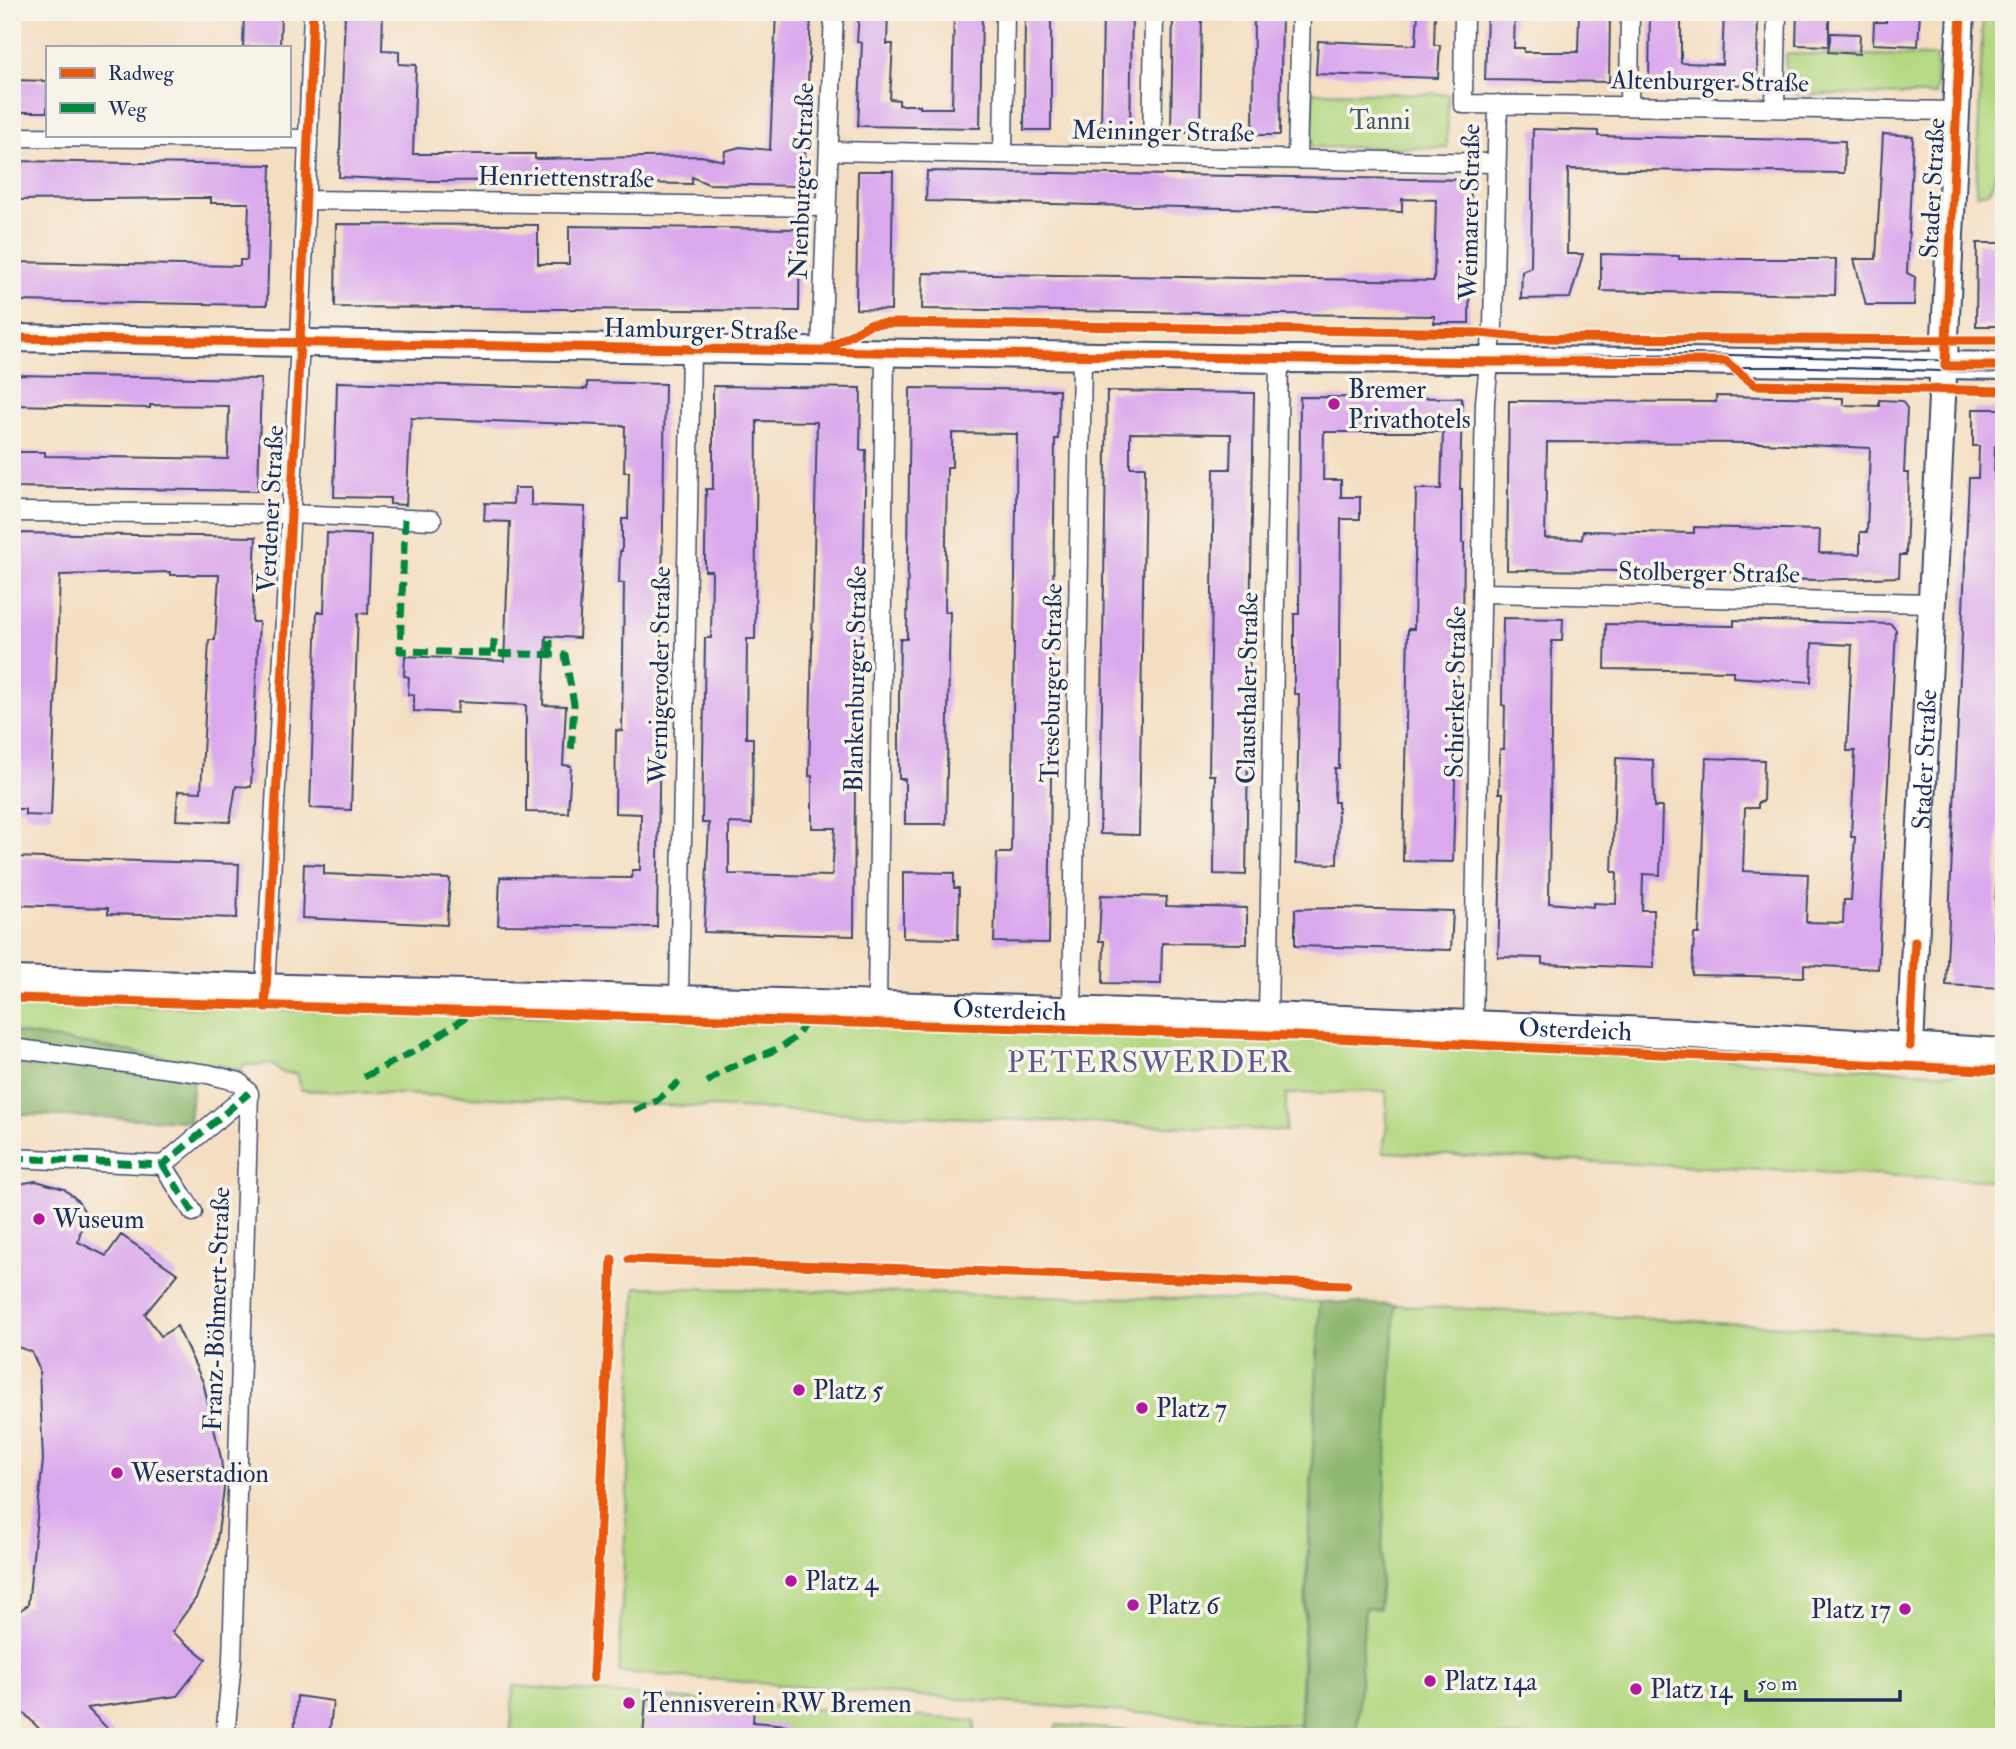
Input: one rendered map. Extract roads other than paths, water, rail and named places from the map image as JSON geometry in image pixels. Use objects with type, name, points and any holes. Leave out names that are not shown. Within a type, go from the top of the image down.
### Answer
[{"type":"main road","name":"Osterdeich","points":[[12,981],[1473,1024],[2004,1053]]},
{"type":"street","name":"Verdener Straße","points":[[265,988],[300,342],[313,12]]},
{"type":"street","name":"Nienburger Straße","points":[[821,352],[834,12]]},
{"type":"street","points":[[1003,154],[1005,12]]},
{"type":"street","points":[[1152,157],[1154,12]]},
{"type":"street","points":[[1297,159],[1301,12]]},
{"type":"street","name":"Altenburger Straße","points":[[1464,12],[1463,104],[1956,111]]},
{"type":"street","points":[[1629,106],[1630,12]]},
{"type":"street","points":[[1775,108],[1777,12]]},
{"type":"street","name":"Stader Straße","points":[[1910,1046],[1961,12]]},
{"type":"street","name":"Weimarer Straße","points":[[1489,362],[1493,326],[1498,104]]},
{"type":"street","points":[[12,137],[308,139]]},
{"type":"street","name":"Meininger Straße","points":[[829,151],[1496,163]]},
{"type":"street","name":"Henriettenstraße","points":[[306,200],[827,207]]},
{"type":"street","name":"Hamburger Straße","points":[[12,338],[1489,362],[1684,360],[2004,366]]},
{"type":"street","name":"Wernigeroder Straße","points":[[679,1000],[691,350]]},
{"type":"street","name":"Blankenburger Straße","points":[[877,1006],[885,353]]},
{"type":"street","name":"Treseburger Straße","points":[[1072,1011],[1082,356]]},
{"type":"street","name":"Clausthaler Straße","points":[[1268,1017],[1279,359]]},
{"type":"street","name":"Schierker Straße","points":[[1473,1024],[1484,593],[1485,402],[1489,362]]},
{"type":"street","points":[[12,512],[290,514],[432,520]]},
{"type":"street","name":"Stolberger Straße","points":[[1484,593],[1933,603]]},
{"type":"street","points":[[12,1048],[208,1074],[239,1082],[249,1093],[163,1165],[12,1158]]},
{"type":"street","name":"Franz-Böhmert-Straße","points":[[225,1737],[232,1661],[249,1093]]},
{"type":"street","name":"Franz-Böhmert-Straße","points":[[163,1165],[193,1212]]},
{"type":"tram line","points":[[12,343],[1488,367],[1813,367],[2004,373]]},
{"type":"tram line","points":[[768,345],[859,347]]},
{"type":"tram line","points":[[1510,357],[1692,354],[2004,362]]},
{"type":"place","name":"Bremer Privathotels","points":[[1334,404]]},
{"type":"place","name":"Wuseum","points":[[39,1219]]},
{"type":"place","name":"Platz 5","points":[[799,1390]]},
{"type":"place","name":"Platz 7","points":[[1142,1408]]},
{"type":"place","name":"Weserstadion","points":[[117,1473]]},
{"type":"place","name":"Platz 4","points":[[791,1581]]},
{"type":"place","name":"Platz 6","points":[[1133,1605]]},
{"type":"place","name":"Platz 17","points":[[1905,1609]]},
{"type":"place","name":"Platz 14a","points":[[1430,1681]]},
{"type":"place","name":"Platz 14","points":[[1636,1689]]},
{"type":"place","name":"Tennisverein RW Bremen","points":[[629,1703]]},
{"type":"district","name":"PETERSWERDER","points":[[1150,1062]]},
{"type":"park label","name":"Tanni","points":[[1380,120]]}]
